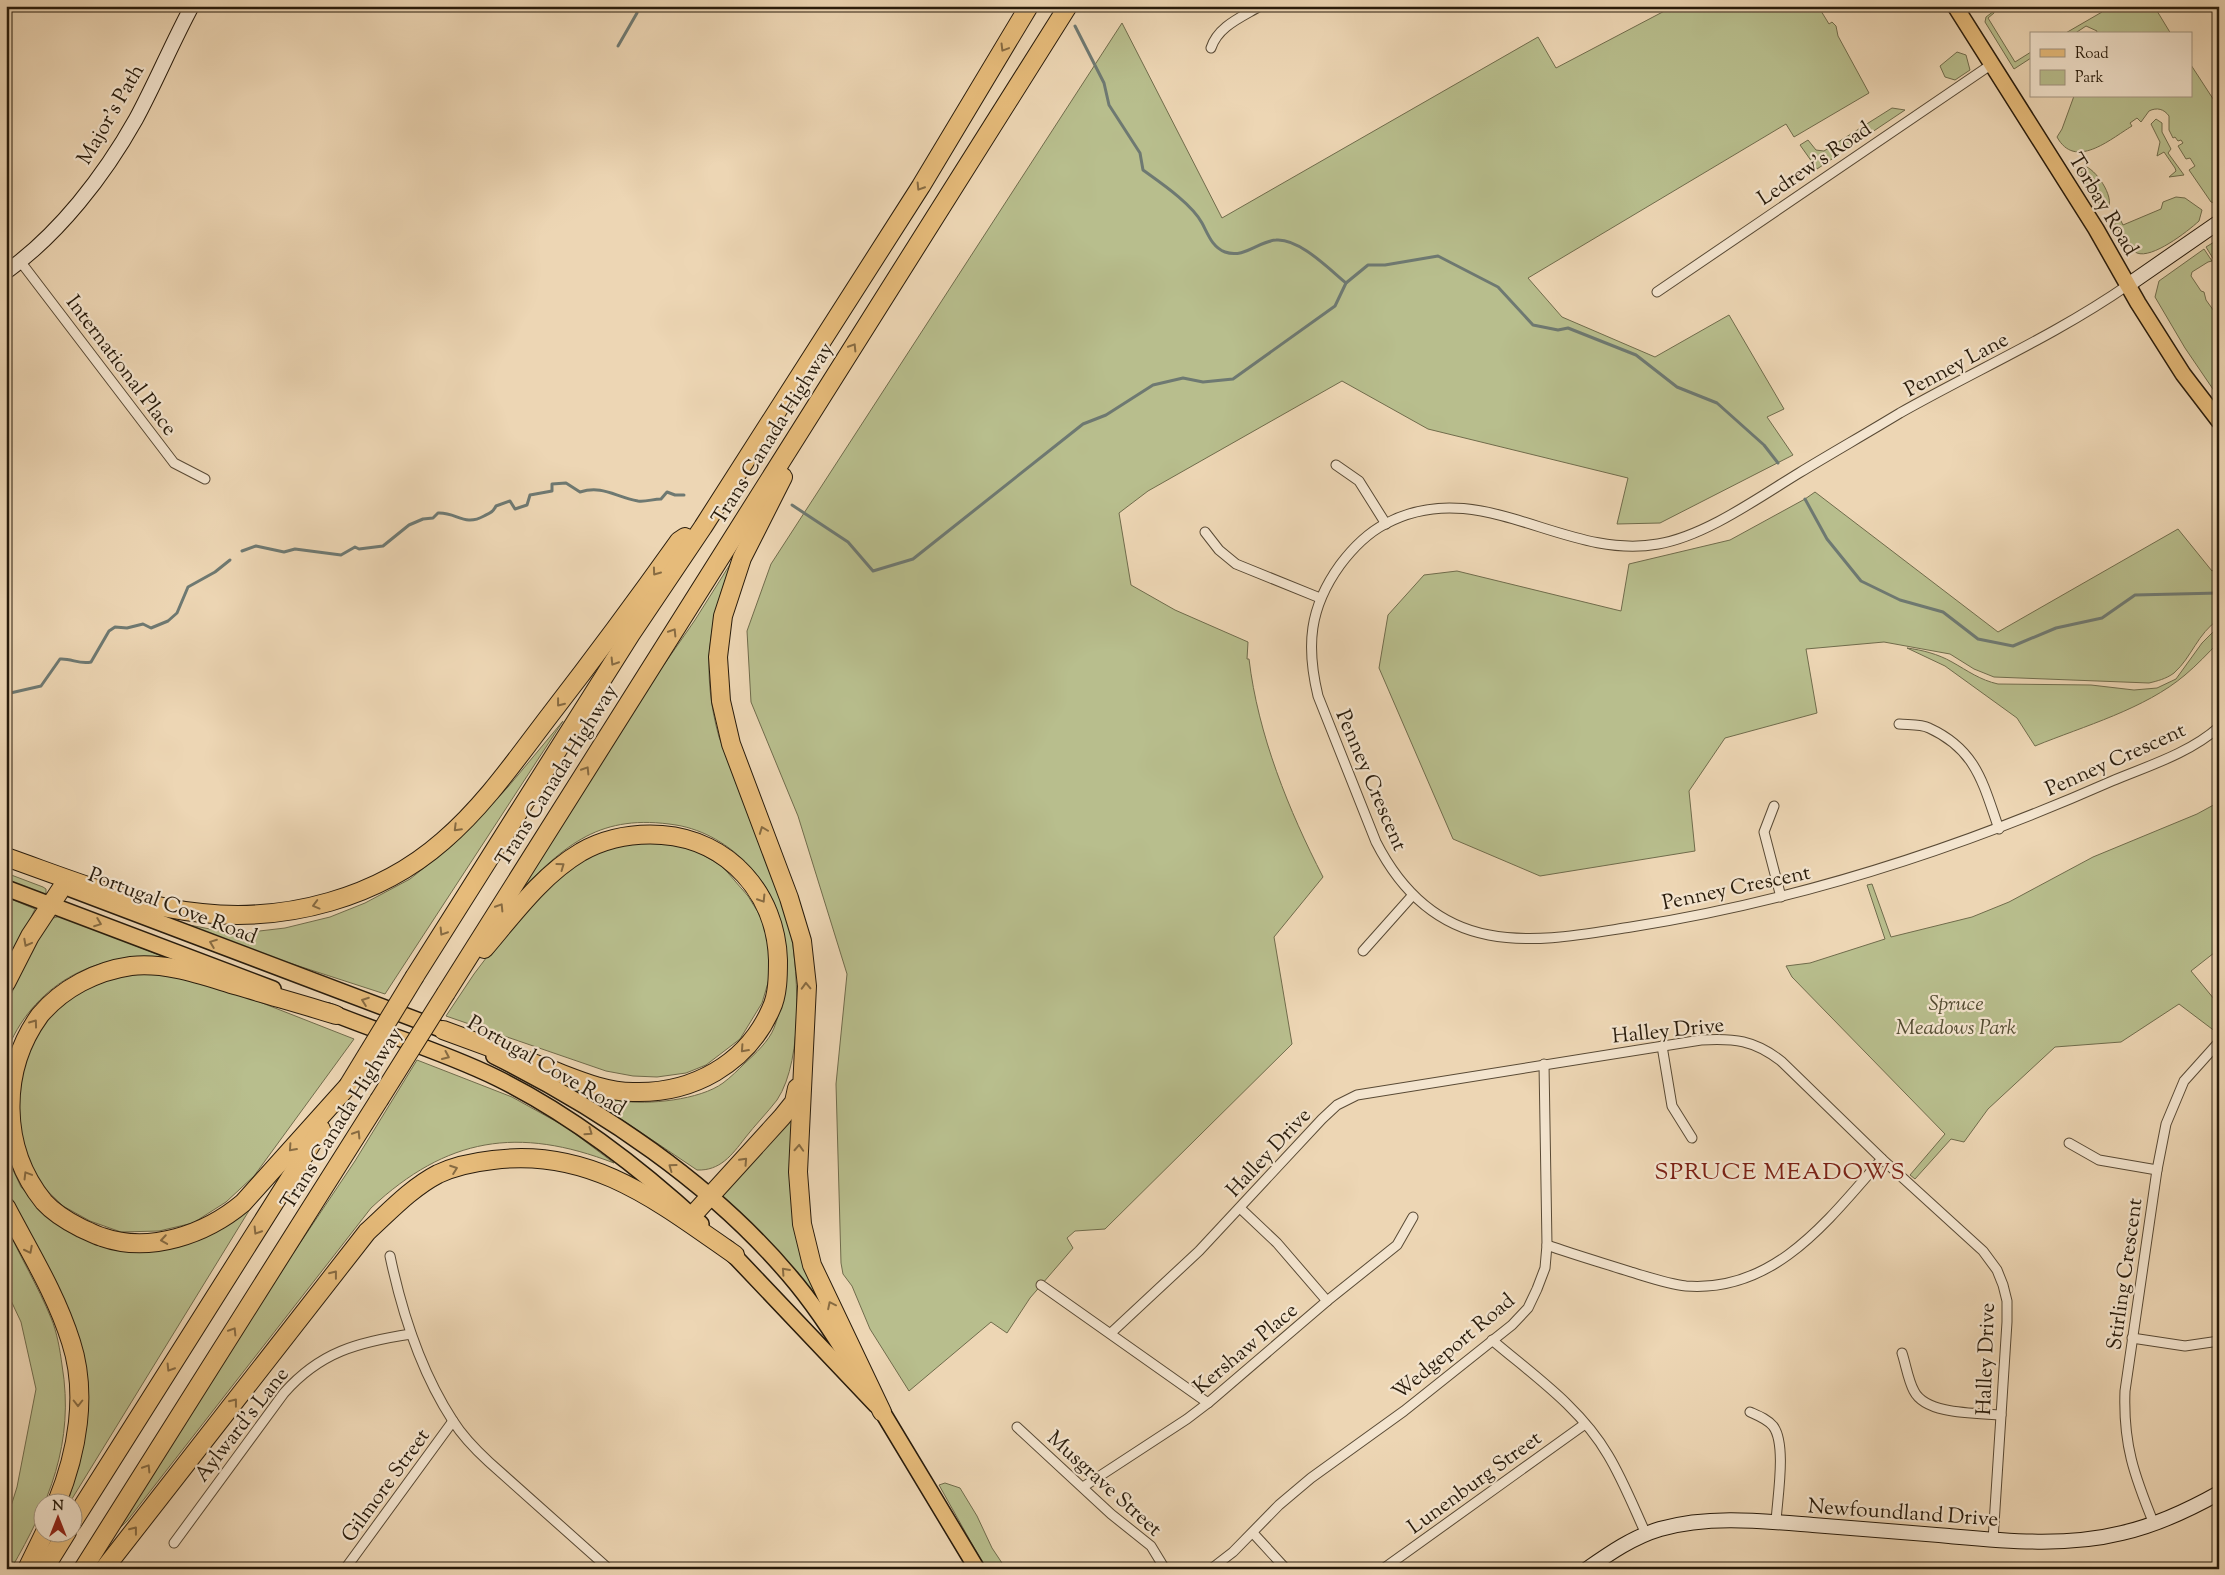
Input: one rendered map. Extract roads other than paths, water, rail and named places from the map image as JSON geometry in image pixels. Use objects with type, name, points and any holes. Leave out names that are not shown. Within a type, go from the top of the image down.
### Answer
[{"type":"highway","name":"Trans Canada Highway","points":[[82,1507],[631,634],[703,527],[921,186],[1030,6]]},
{"type":"highway","name":"Trans Canada Highway","points":[[83,1569],[1068,6]]},
{"type":"highway","points":[[841,366],[742,558],[723,616],[718,657],[721,700],[731,744],[789,898],[802,941],[807,986],[798,1172],[802,1224],[812,1266],[882,1412]]},
{"type":"highway","points":[[6,857],[142,902],[203,914],[257,916],[284,913],[338,899],[364,889],[421,858],[443,842],[470,815],[503,777],[605,644],[679,541],[703,527]]},
{"type":"highway","points":[[443,1030],[600,1087],[632,1092],[664,1091],[698,1082],[731,1063],[755,1036],[772,1008],[778,976],[777,939],[767,907],[752,882],[734,863],[709,848],[678,836],[645,834],[614,838],[582,852],[556,870],[529,896],[446,993]]},
{"type":"highway","points":[[6,983],[30,936],[64,886]]},
{"type":"highway","points":[[336,1015],[176,969],[132,966],[95,976],[78,983],[50,1003],[25,1035],[12,1068],[7,1088],[8,1125],[11,1143],[25,1174],[45,1202],[70,1222],[102,1238],[135,1243],[165,1241],[200,1230],[231,1212],[260,1185],[348,1086]]},
{"type":"highway","points":[[692,1216],[763,1140],[794,1102],[803,1056]]},
{"type":"highway","points":[[104,1569],[367,1232],[405,1198],[438,1174],[470,1163],[510,1158],[546,1159],[582,1165],[614,1178],[660,1203],[735,1255]]},
{"type":"highway","points":[[6,1207],[58,1306],[72,1344],[78,1383],[78,1426],[69,1472],[61,1492]]},
{"type":"highway","points":[[26,1569],[40,1542]]},
{"type":"highway","points":[[44,1569],[61,1542]]},
{"type":"main road","name":"Torbay Road","points":[[1955,6],[2096,229],[2183,374],[2219,421]]},
{"type":"main road","name":"Portugal Cove Road","points":[[6,865],[443,1030],[524,1070],[632,1138],[711,1197],[746,1230],[794,1281],[821,1316],[882,1412],[977,1569]]},
{"type":"main road","name":"Portugal Cove Road","points":[[6,888],[252,981],[336,1015],[438,1052],[497,1078],[550,1108],[612,1149],[735,1255],[882,1412]]},
{"type":"street","name":"Major's Path","points":[[6,272],[20,261],[71,210],[113,156],[143,104],[192,6]]},
{"type":"street","points":[[1212,48],[1214,39],[1232,22],[1260,6]]},
{"type":"street","name":"Ledrew's Road","points":[[1657,292],[1992,64]]},
{"type":"street","points":[[2128,285],[2219,222]]},
{"type":"street","name":"International Place","points":[[20,261],[174,463],[205,479]]},
{"type":"street","name":"Penney Lane","points":[[1800,472],[1903,412],[2052,331],[2128,285]]},
{"type":"street","points":[[1336,465],[1359,481],[1386,524]]},
{"type":"street","name":"Penney Crescent","points":[[1800,472],[1703,528],[1673,541],[1657,544],[1639,546],[1601,543],[1504,515],[1465,507],[1425,510],[1386,524],[1370,533],[1354,548],[1336,570],[1320,598],[1311,640],[1313,676],[1318,696],[1376,842],[1385,860],[1412,896],[1426,907],[1460,927],[1487,935],[1512,939],[1540,939],[1654,923],[1781,897],[1875,871],[1998,829],[2182,751],[2219,727]]},
{"type":"street","points":[[1205,532],[1219,550],[1236,564],[1320,598]]},
{"type":"street","points":[[1899,724],[1928,727],[1964,752],[1974,763],[1979,774],[1998,829]]},
{"type":"street","points":[[1774,806],[1764,832],[1781,897]]},
{"type":"street","points":[[1363,951],[1412,896]]},
{"type":"street","name":"Halley Drive","points":[[1111,1333],[1199,1251],[1322,1119],[1337,1105],[1358,1095],[1662,1046],[1724,1038],[1746,1042],[1765,1049],[1781,1061],[1882,1159],[1983,1251],[1997,1270],[2006,1301],[1993,1540]]},
{"type":"street","name":"Stirling Crescent","points":[[2154,1524],[2129,1456],[2126,1438],[2125,1391],[2132,1338],[2156,1170],[2166,1124],[2178,1091],[2194,1068],[2219,1042]]},
{"type":"street","points":[[1662,1046],[1672,1106],[1692,1138]]},
{"type":"street","name":"Wedgeport Road","points":[[1211,1569],[1253,1533],[1280,1505],[1311,1478],[1404,1411],[1512,1325],[1528,1308],[1545,1268],[1547,1245],[1544,1064]]},
{"type":"street","points":[[2069,1143],[2099,1160],[2156,1170]]},
{"type":"street","points":[[1547,1245],[1667,1282],[1685,1286],[1721,1285],[1752,1277],[1782,1261],[1809,1238],[1882,1159]]},
{"type":"street","points":[[1240,1208],[1277,1243],[1327,1301]]},
{"type":"street","name":"Kershaw Place","points":[[1083,1488],[1208,1403],[1327,1301],[1397,1246],[1413,1217]]},
{"type":"street","points":[[390,1256],[397,1289],[411,1334],[453,1421],[488,1462],[609,1569]]},
{"type":"street","points":[[1041,1285],[1208,1403]]},
{"type":"street","name":"Aylward's Lane","points":[[174,1543],[284,1393],[298,1377],[314,1364],[336,1352],[369,1340],[411,1334]]},
{"type":"street","points":[[2132,1338],[2185,1346],[2219,1341]]},
{"type":"street","points":[[1492,1340],[1548,1386],[1585,1424],[1608,1455],[1646,1534]]},
{"type":"street","points":[[1902,1353],[1913,1390],[1924,1403],[1938,1408],[2001,1415]]},
{"type":"street","points":[[1750,1412],[1769,1422],[1777,1434],[1780,1454],[1776,1522]]},
{"type":"street","name":"Gilmore Street","points":[[345,1569],[453,1421]]},
{"type":"street","name":"Lunenburg Street","points":[[1383,1569],[1585,1424]]},
{"type":"street","name":"Musgrave Street","points":[[1017,1427],[1111,1514],[1151,1546],[1165,1569]]},
{"type":"street","name":"Newfoundland Drive","points":[[1587,1569],[1614,1551],[1646,1534],[1672,1526],[1702,1521],[1776,1522],[1993,1540],[2072,1540],[2120,1534],[2154,1524],[2184,1513],[2219,1493]]},
{"type":"street","points":[[1253,1533],[1286,1569]]},
{"type":"waterway","points":[[618,46],[637,13],[638,6]]},
{"type":"waterway","points":[[1075,26],[1104,83],[1109,105],[1140,153],[1143,170],[1176,194],[1191,209],[1217,247],[1232,254],[1245,252],[1270,241],[1285,241],[1304,249],[1346,283]]},
{"type":"waterway","points":[[792,505],[848,542],[873,571],[913,559],[1083,424],[1106,415],[1153,385],[1183,378],[1203,382],[1233,379],[1335,306],[1346,283],[1368,265],[1385,265],[1438,256],[1498,287],[1533,325],[1558,330],[1568,328],[1636,355],[1677,387],[1717,403],[1764,445],[1778,463]]},
{"type":"waterway","points":[[242,551],[256,546],[284,552],[295,549],[341,555],[355,547],[359,549],[383,546],[409,525],[423,519],[433,518],[438,513],[445,513],[466,520],[477,519],[494,510],[496,506],[510,501],[515,509],[527,505],[530,495],[552,491],[552,484],[566,483],[580,492],[596,490],[638,501],[661,499],[667,492],[675,495],[684,495]]},
{"type":"waterway","points":[[1805,499],[1827,539],[1861,581],[1900,600],[1943,612],[1978,639],[2013,646],[2056,628],[2102,618],[2135,595],[2219,593]]},
{"type":"waterway","points":[[6,694],[41,686],[60,659],[83,663],[91,662],[109,631],[115,627],[127,628],[143,624],[151,628],[168,621],[177,613],[188,587],[215,572],[230,560]]},
{"type":"district","name":"SPRUCE MEADOWS","points":[[1780,1171]]},
{"type":"park label","name":"Spruce Meadows Park","points":[[1956,1015]]}]
